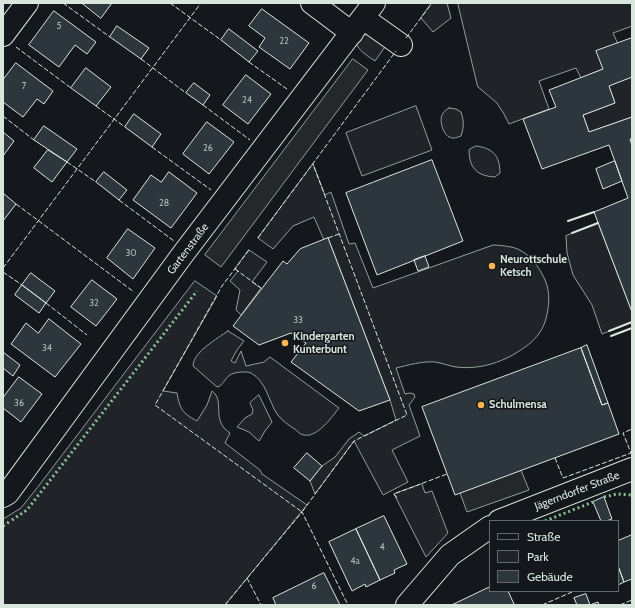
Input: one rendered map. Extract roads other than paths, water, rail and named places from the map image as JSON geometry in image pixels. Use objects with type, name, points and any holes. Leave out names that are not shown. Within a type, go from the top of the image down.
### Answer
[{"type":"street","points":[[3,35],[27,3]]},
{"type":"street","points":[[312,3],[363,18],[401,45]]},
{"type":"street","name":"Gartenstraße","points":[[5,491],[182,254],[363,18]]},
{"type":"street","name":"Jägerndorfer Straße","points":[[502,520],[632,470]]},
{"type":"street","points":[[411,603],[450,555],[489,528]]},
{"type":"place","name":"Neurottschule Ketsch","points":[[492,266]]},
{"type":"place","name":"Kindergarten Kunterbunt","points":[[285,343]]},
{"type":"place","name":"Schulmensa","points":[[481,405]]}]
